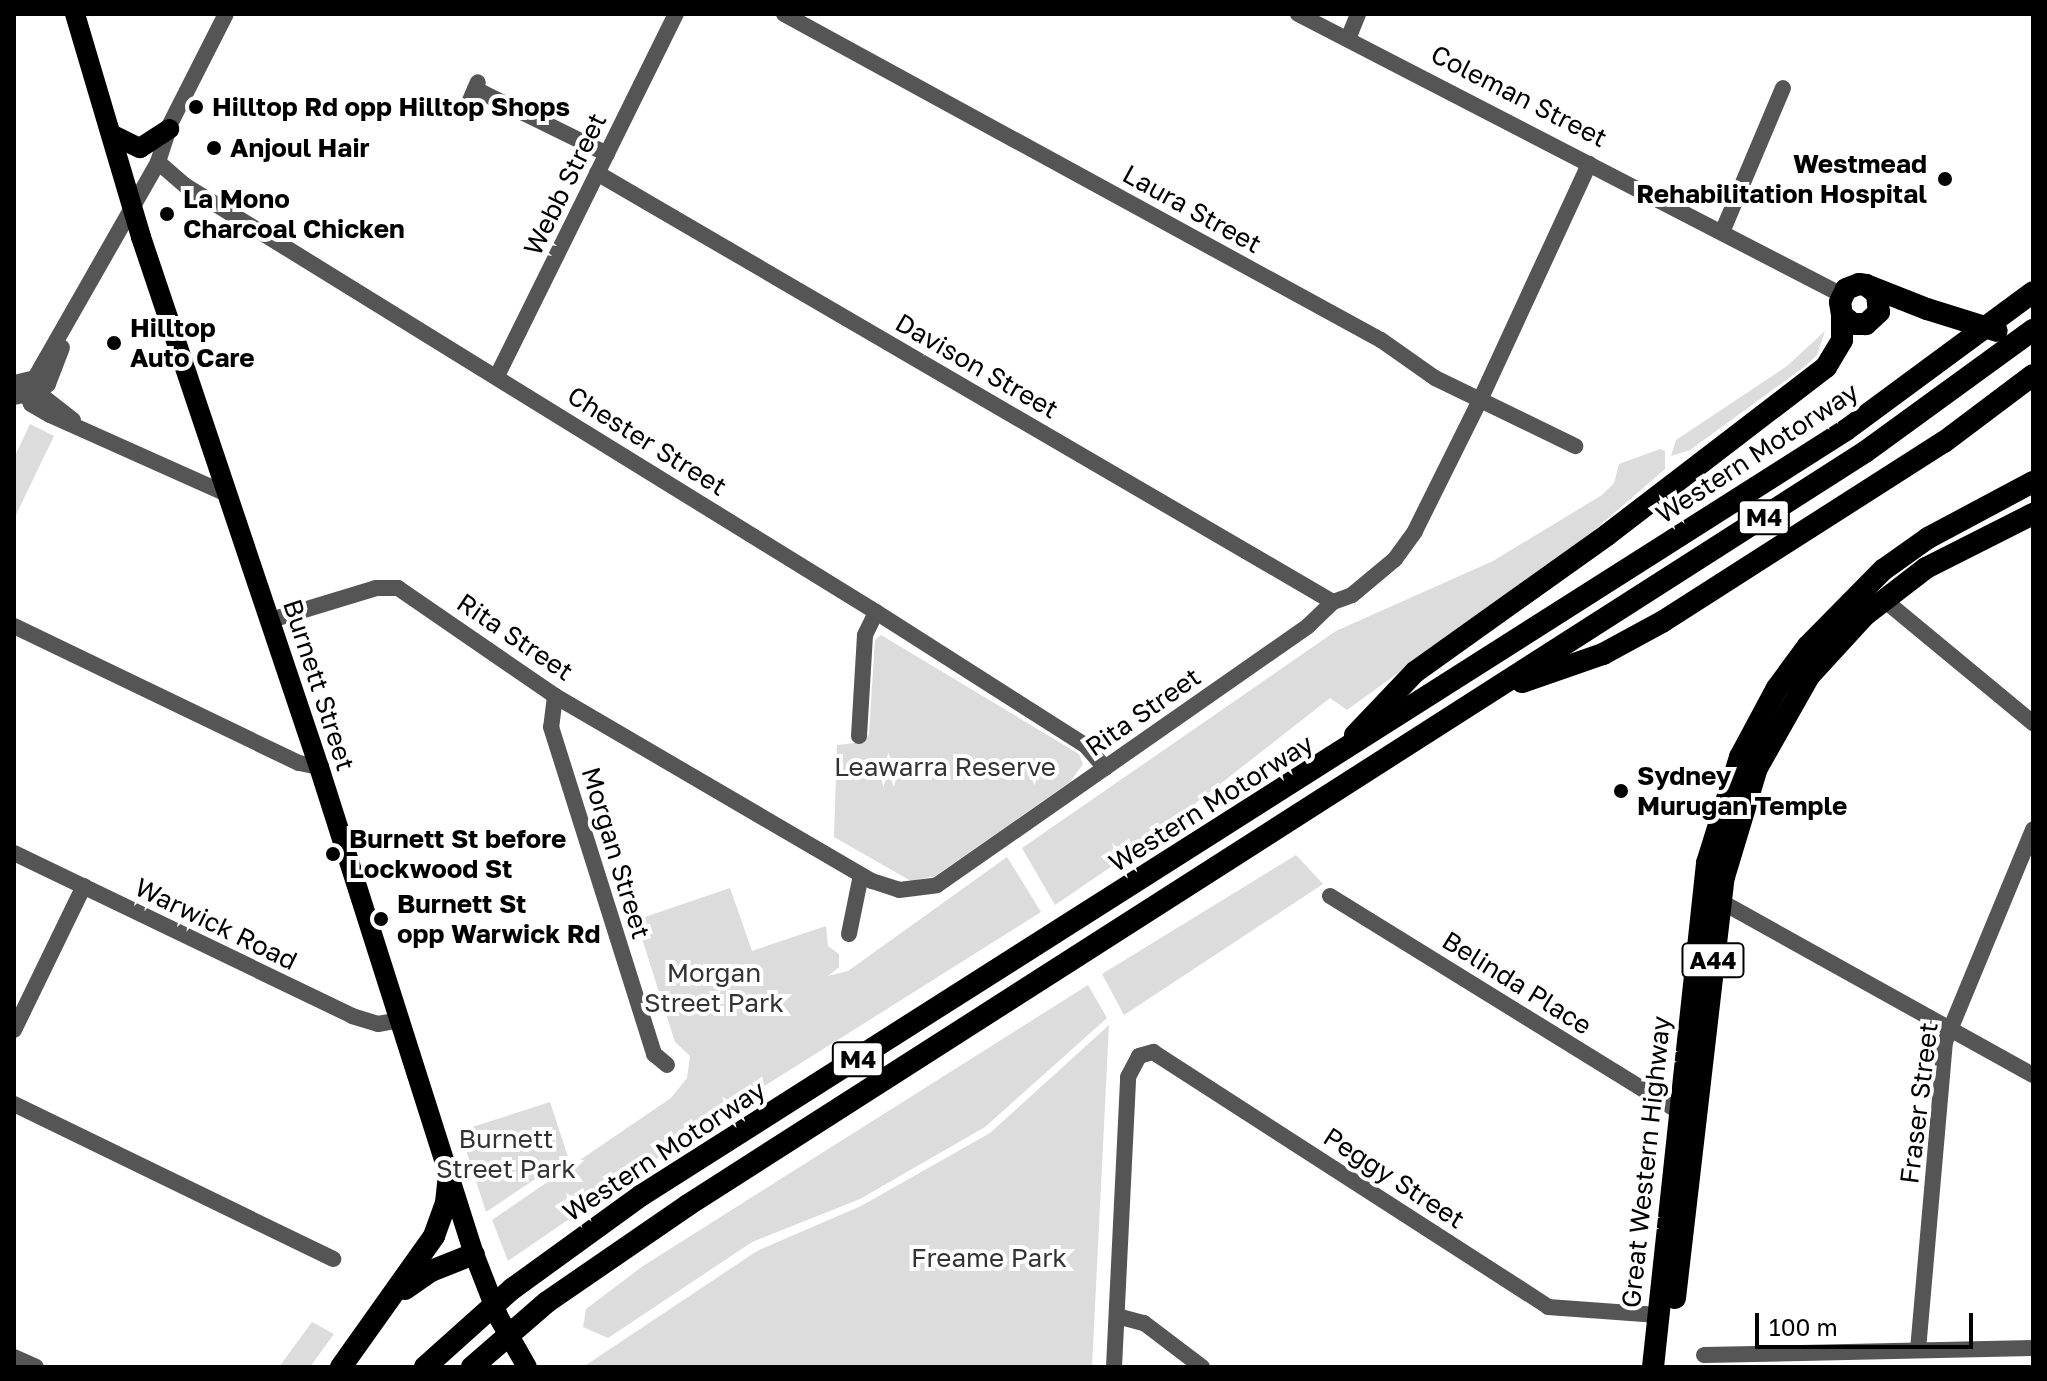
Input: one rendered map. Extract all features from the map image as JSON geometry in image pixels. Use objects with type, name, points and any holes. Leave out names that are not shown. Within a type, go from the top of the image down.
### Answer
[{"type":"highway","points":[[1866,285],[1879,300],[1872,321]]},
{"type":"highway","points":[[1927,309],[1853,324],[1842,305],[1852,286],[1866,285],[1927,309],[2033,342]]},
{"type":"highway","name":"Western Motorway","points":[[425,1367],[532,1273],[642,1195],[1329,762],[1846,430],[2033,292]]},
{"type":"highway","name":"M4","points":[[1329,762],[1415,672],[1607,535],[1826,367],[1842,340],[1842,305]]},
{"type":"highway","name":"M4","points":[[472,1367],[547,1302],[688,1205],[1865,452],[2033,330]]},
{"type":"highway","name":"M4","points":[[1488,694],[1603,654],[1662,622],[1918,460],[2033,375]]},
{"type":"highway","name":"Great Western Highway","points":[[1653,1367],[1678,1111],[1707,863],[1730,781],[1751,733],[1808,646],[1883,570],[1928,538],[2033,482]]},
{"type":"highway","name":"Great Western Highway","points":[[1667,1367],[1720,901],[1743,805],[1770,740],[1809,676],[1883,599],[1926,568],[2033,514]]},
{"type":"highway","points":[[341,1367],[434,1236],[446,1203],[449,1175]]},
{"type":"highway","points":[[389,1302],[431,1271],[474,1254]]},
{"type":"main road","name":"Burnett Street","points":[[75,14],[474,1254],[527,1367]]},
{"type":"main road","points":[[113,135],[140,148],[169,129]]},
{"type":"street","points":[[133,202],[143,172],[169,129],[226,14]]},
{"type":"street","name":"Webb Street","points":[[497,376],[676,14]]},
{"type":"street","name":"Laura Street","points":[[784,14],[1381,340],[1435,378],[1575,446]]},
{"type":"street","name":"Coleman Street","points":[[1298,14],[1723,230],[1842,305]]},
{"type":"street","points":[[1348,39],[1358,14]]},
{"type":"street","points":[[466,110],[477,84],[607,154]]},
{"type":"street","points":[[1723,230],[1783,88]]},
{"type":"street","points":[[169,129],[158,162],[133,202],[79,305],[35,378],[22,389],[50,415],[75,422],[229,495]]},
{"type":"street","name":"Chester Street","points":[[158,162],[186,186],[876,612],[1090,749],[1105,768]]},
{"type":"street","name":"Rita Street","points":[[271,620],[392,586],[519,666],[555,696],[861,875],[899,890],[937,885],[1308,626],[1333,602],[1362,589],[1401,552],[1481,398],[1589,164]]},
{"type":"street","name":"Davison Street","points":[[597,173],[1333,602]]},
{"type":"street","points":[[1883,599],[2033,723]]},
{"type":"street","points":[[859,736],[865,635],[876,612]]},
{"type":"street","points":[[14,626],[299,763],[319,767]]},
{"type":"street","name":"Morgan Street","points":[[555,696],[551,727],[654,1054],[667,1065]]},
{"type":"street","name":"Fraser Street","points":[[1918,1350],[1949,1028],[2033,830]]},
{"type":"street","name":"Warwick Road","points":[[14,853],[352,1016],[378,1024],[400,1020]]},
{"type":"street","points":[[849,934],[861,875]]},
{"type":"street","points":[[14,1030],[84,886]]},
{"type":"street","name":"Belinda Place","points":[[1330,896],[1678,1111]]},
{"type":"street","points":[[1720,901],[2033,1075]]},
{"type":"street","name":"Peggy Street","points":[[1117,1316],[1128,1077],[1139,1056],[1153,1052],[1168,1057],[1553,1309],[1658,1315]]},
{"type":"street","points":[[14,1104],[333,1259]]},
{"type":"street","points":[[1114,1367],[1117,1316],[1144,1323],[1202,1367]]},
{"type":"street","points":[[1704,1355],[2033,1348]]},
{"type":"street","points":[[14,1357],[36,1367]]},
{"type":"green space","points":[[1825,331],[1817,355],[1804,367],[1690,450],[1671,456],[1676,440],[1787,366]]},
{"type":"green space","points":[[30,424],[54,436],[14,519],[14,458]]},
{"type":"green space","points":[[1660,449],[1665,451],[1665,469],[1592,532],[1347,710],[1330,698],[1137,849],[1055,905],[1022,848],[1336,631],[1493,561],[1602,495],[1614,483],[1619,464]]},
{"type":"green space","name":"Leawarra Reserve","points":[[881,635],[1079,754],[1083,764],[1070,782],[935,876],[911,881],[834,837],[837,745],[863,742],[869,734],[875,640]]},
{"type":"green space","points":[[1296,855],[1323,884],[1124,1015],[1102,974]]},
{"type":"green space","name":"Morgan Street Park","points":[[1007,857],[1041,912],[747,1097],[508,1261],[492,1220],[671,1098],[687,1078],[690,1056],[675,1042],[636,920],[730,888],[752,951],[826,926],[828,946],[839,954],[839,967],[828,976],[848,971]]},
{"type":"green space","points":[[1088,985],[1107,1018],[985,1127],[860,1199],[752,1242],[608,1338],[583,1327],[586,1309],[643,1266]]},
{"type":"green space","name":"Freame Park","points":[[1109,1025],[1092,1367],[583,1367],[757,1251],[861,1206],[990,1133]]},
{"type":"green space","name":"Burnett Street Park","points":[[550,1102],[568,1157],[486,1212],[460,1131]]},
{"type":"green space","points":[[312,1322],[334,1334],[310,1367],[279,1367]]},
{"type":"place","name":"Hilltop Rd opp Hilltop Shops","points":[[196,107]]},
{"type":"place","name":"Anjoul Hair","points":[[214,148]]},
{"type":"place","name":"Westmead Rehabilitation Hospital","points":[[1945,179]]},
{"type":"place","name":"La Mono Charcoal Chicken","points":[[167,214]]},
{"type":"place","name":"Hilltop Auto Care","points":[[114,343]]},
{"type":"place","name":"Sydney Murugan Temple","points":[[1621,791]]},
{"type":"place","name":"Burnett St before Lockwood St","points":[[333,854]]},
{"type":"place","name":"Burnett St opp Warwick Rd","points":[[381,919]]}]
